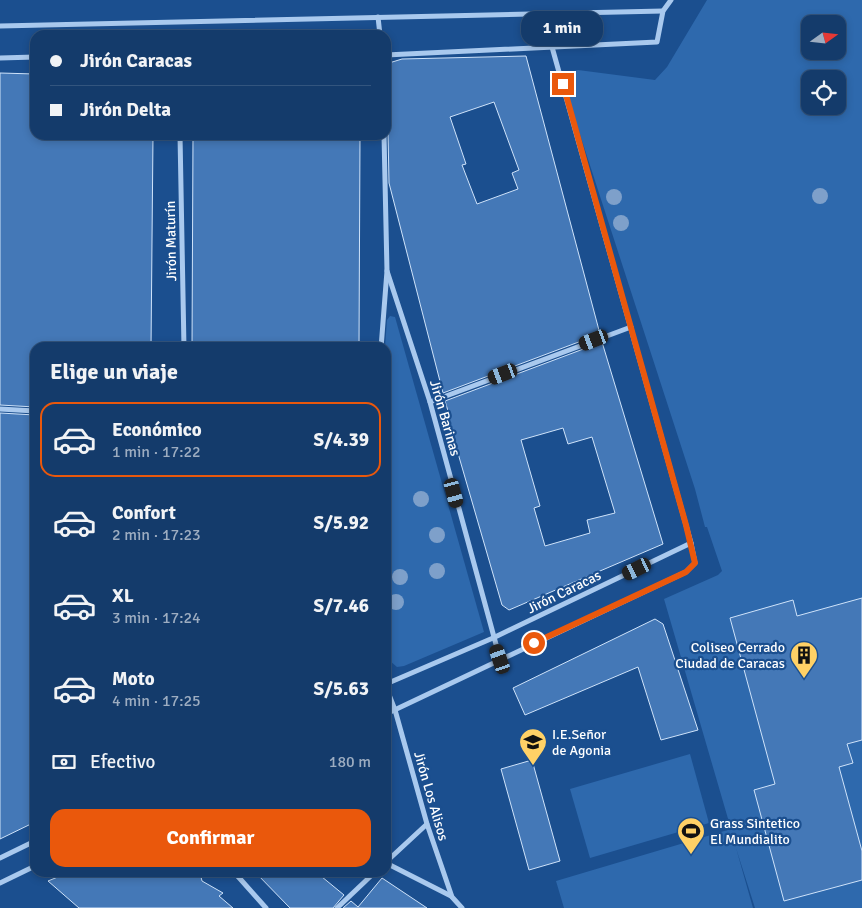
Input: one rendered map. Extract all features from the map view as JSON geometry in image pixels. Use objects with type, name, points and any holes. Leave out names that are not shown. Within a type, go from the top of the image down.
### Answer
[{"type":"street","points":[[391,55],[657,42],[663,10],[671,0]]},
{"type":"street","points":[[0,26],[663,10]]},
{"type":"street","points":[[378,17],[379,30]]},
{"type":"street","points":[[391,712],[686,572],[695,563],[552,47]]},
{"type":"street","points":[[0,58],[30,57]]},
{"type":"street","name":"Jirón Maturín","points":[[180,140],[184,342]]},
{"type":"street","name":"Jirón Barinas","points":[[381,342],[387,271],[384,140]]},
{"type":"street","name":"Jirón Barinas","points":[[387,271],[430,402],[500,659]]},
{"type":"street","points":[[430,402],[631,327]]},
{"type":"street","points":[[0,409],[30,411]]},
{"type":"street","name":"Jirón Caracas","points":[[391,683],[493,638],[690,543]]},
{"type":"street","name":"Jirón Los Alisos","points":[[391,699],[427,824],[452,897],[462,908]]},
{"type":"street","points":[[391,857],[427,824]]},
{"type":"street","points":[[0,858],[30,843]]},
{"type":"street","points":[[391,865],[452,897]]},
{"type":"street","points":[[0,883],[30,868]]},
{"type":"street","points":[[238,877],[266,908]]},
{"type":"street","points":[[337,908],[370,877]]},
{"type":"shaded area","points":[[707,0],[862,0],[862,908],[755,908],[736,848],[753,908],[564,908],[556,881],[731,829],[664,599],[718,575],[722,571],[707,527],[705,527],[695,489],[562,79],[567,73],[578,70],[655,80],[667,67]]},
{"type":"shaded area","points":[[390,316],[395,317],[484,632],[404,666],[397,667],[391,662],[391,342],[385,342],[387,320]]},
{"type":"shaded area","points":[[690,754],[709,823],[590,858],[570,789]]},
{"type":"building","points":[[526,56],[600,334],[443,393],[389,183],[388,140],[391,140],[391,62],[402,59]],"holes":[[[494,102],[519,170],[512,173],[518,189],[477,204],[462,165],[466,164],[450,117]]]},
{"type":"building","points":[[0,73],[30,74],[30,140],[153,140],[151,342],[30,342],[30,407],[0,405]]},
{"type":"building","points":[[193,140],[360,140],[359,342],[192,342]]},
{"type":"building","points":[[602,342],[663,544],[509,610],[502,605],[446,412],[448,411],[445,401]],"holes":[[[563,428],[568,444],[592,437],[615,513],[587,520],[590,533],[545,546],[534,508],[540,506],[521,440]]]},
{"type":"building","points":[[0,413],[30,415],[30,824],[0,839]]},
{"type":"building","name":"Coliseo Cerrado Ciudad de Caracas","points":[[862,598],[862,740],[847,744],[853,763],[839,767],[862,851],[862,880],[784,901],[754,790],[775,784],[730,618],[793,600],[797,616]]},
{"type":"building","points":[[655,619],[663,624],[698,730],[661,740],[638,667],[525,715],[513,688]]},
{"type":"building","points":[[532,760],[560,861],[529,870],[501,769]]},
{"type":"building","points":[[58,877],[201,877],[202,881],[223,893],[219,896],[233,908],[79,908],[48,881]]},
{"type":"building","points":[[260,877],[322,877],[344,895],[333,908],[290,908]]},
{"type":"building","points":[[382,878],[427,908],[343,908],[351,901],[358,907]]},
{"type":"place","name":"Coliseo Cerrado Ciudad de Caracas","points":[[804,679]]},
{"type":"place","name":"I.E.Señor de Agonia","points":[[533,766]]},
{"type":"place","name":"Grass Sintetico El Mundialito","points":[[691,855]]},
{"type":"route","points":[[534,643],[686,572],[695,563],[563,84]]}]
